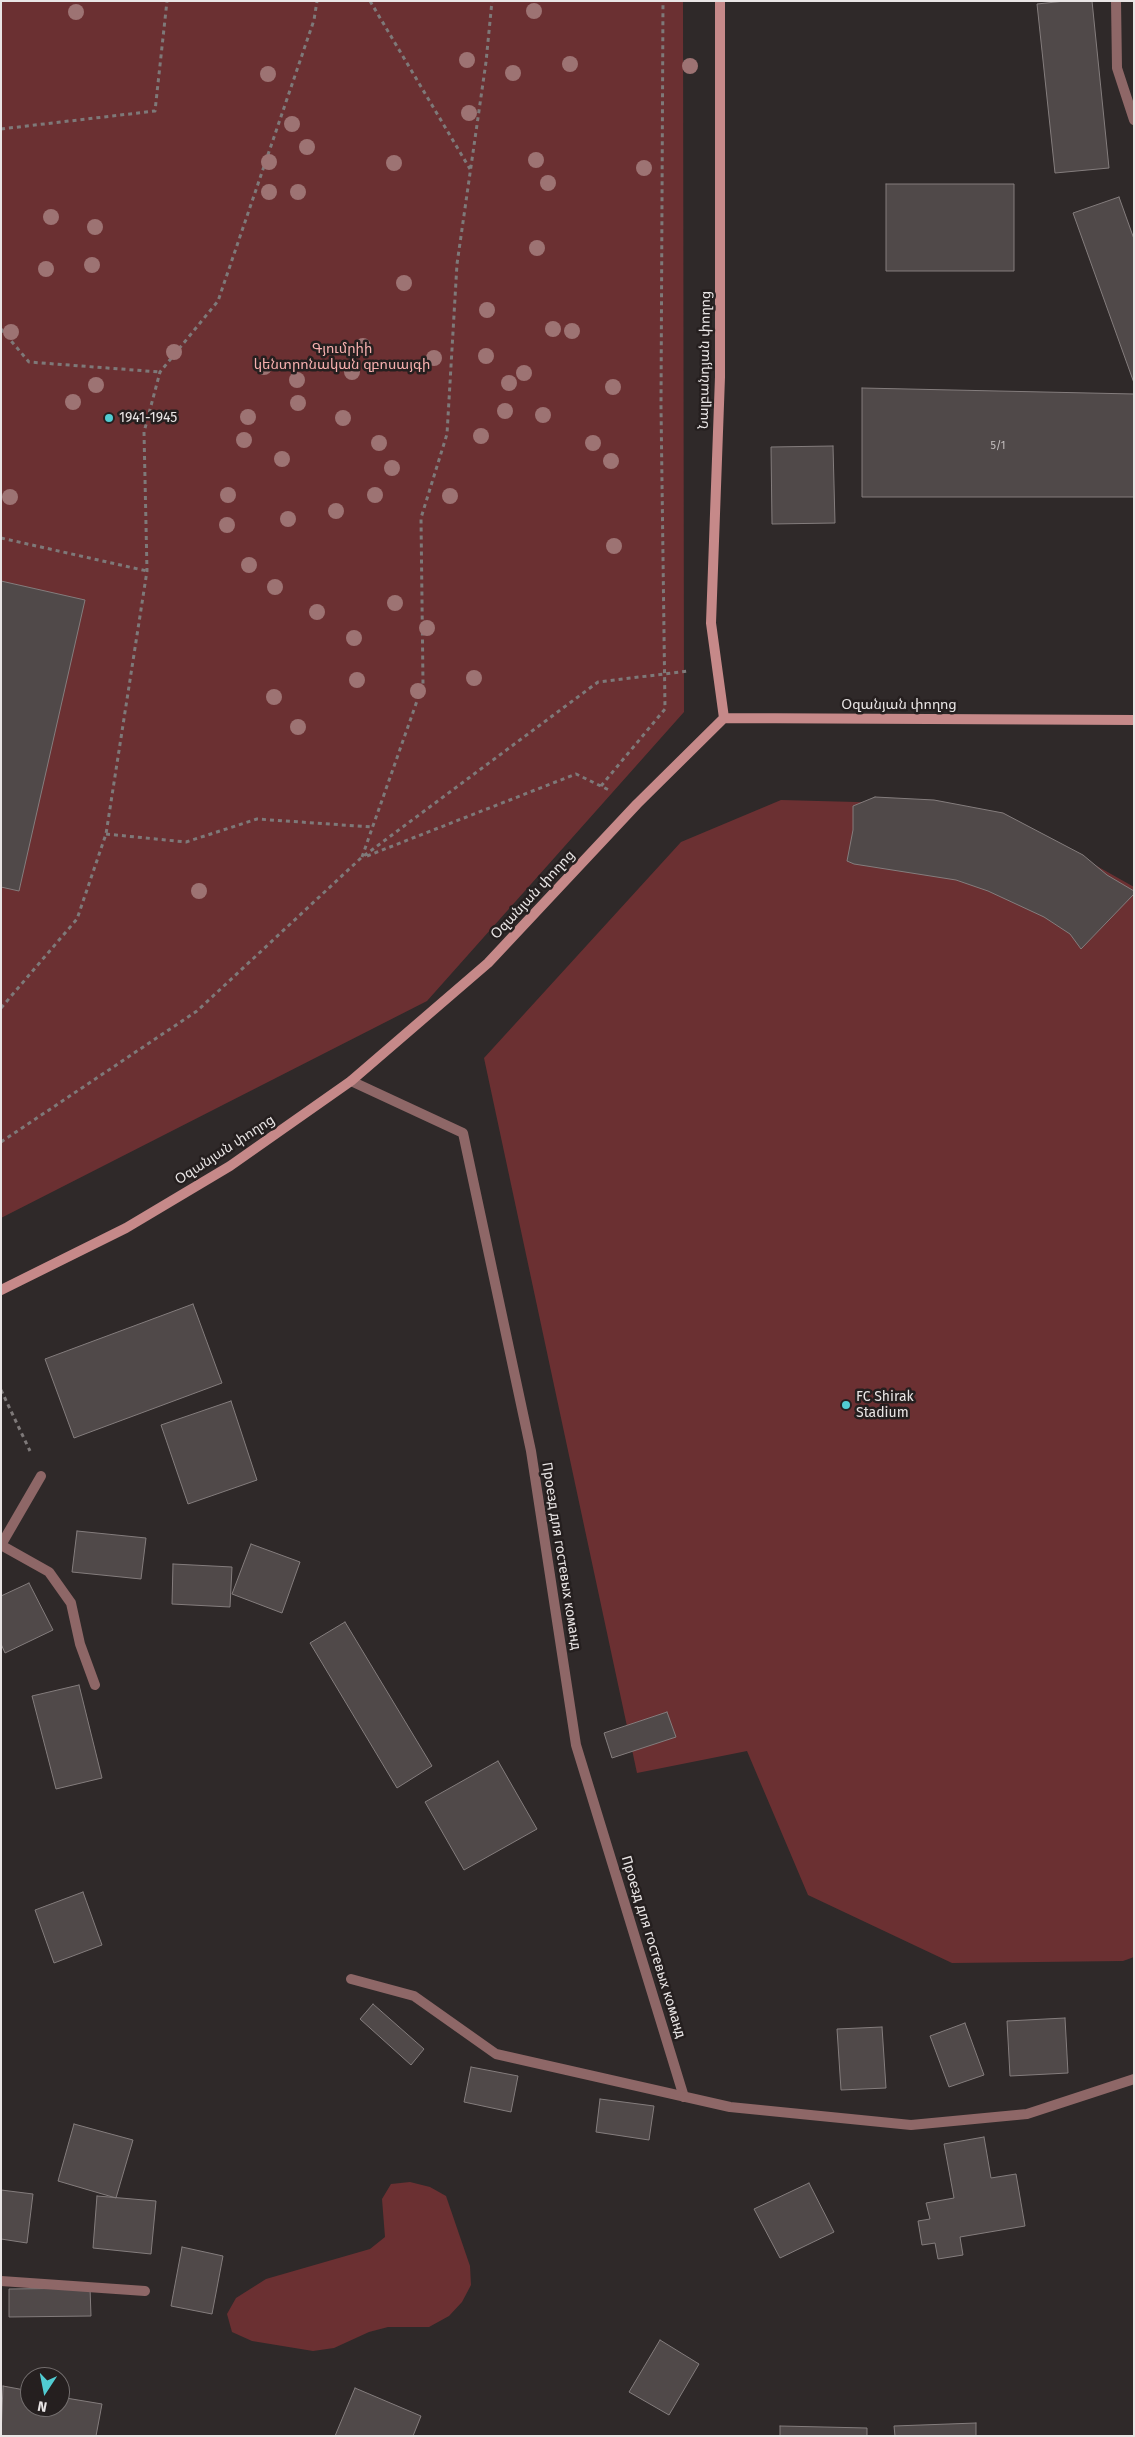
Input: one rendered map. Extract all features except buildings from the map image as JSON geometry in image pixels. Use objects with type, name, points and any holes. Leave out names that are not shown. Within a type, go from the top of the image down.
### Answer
[{"type":"main road","name":"Նալբանդյան փողոց","points":[[720,1],[720,377],[711,623],[724,718]]},
{"type":"main road","name":"Օզանյան փողոց","points":[[1,1290],[126,1228],[230,1166],[351,1081],[488,963],[637,804],[724,718],[1134,720]]},
{"type":"street","points":[[1116,1],[1117,68],[1134,120]]},
{"type":"street","name":"Проезд для гостевых команд","points":[[351,1081],[463,1133],[531,1451],[576,1745],[684,2097]]},
{"type":"street","points":[[42,1476],[1,1545],[49,1572],[71,1603],[80,1644],[95,1686]]},
{"type":"street","points":[[351,1979],[414,1996],[496,2054],[730,2107],[911,2125],[1027,2114],[1134,2079]]},
{"type":"street","points":[[1,2280],[145,2291]]},
{"type":"path","points":[[1,129],[155,111],[167,1]]},
{"type":"path","points":[[1,1008],[77,919],[106,834],[147,571],[144,432],[160,372],[218,301],[314,20],[318,1]]},
{"type":"path","points":[[370,1],[470,170]]},
{"type":"path","points":[[361,858],[423,684],[421,518],[447,434],[457,264],[486,62],[492,1]]},
{"type":"path","points":[[601,786],[665,709],[661,406],[663,1]]},
{"type":"path","points":[[1,329],[29,362],[160,372]]},
{"type":"path","points":[[1,538],[147,571]]},
{"type":"path","points":[[1,1142],[198,1010],[361,858],[598,682],[716,668]]},
{"type":"path","points":[[361,858],[576,774],[637,804]]},
{"type":"path","points":[[106,834],[186,842],[257,819],[372,827]]},
{"type":"path","points":[[1,1390],[42,1476]]},
{"type":"green space","name":"Գյումրիի կենտրոնական զբոսայգի","points":[[1,1],[683,1],[684,712],[427,1001],[1,1218]]},
{"type":"green space","name":"FC Shirak Stadium","points":[[781,800],[931,804],[1003,813],[1134,887],[1134,1957],[1123,1961],[952,1963],[808,1895],[747,1751],[637,1773],[484,1058],[681,842]]},
{"type":"green space","points":[[410,2182],[430,2187],[446,2196],[470,2266],[471,2285],[462,2302],[449,2316],[429,2327],[388,2327],[369,2332],[334,2348],[313,2351],[252,2341],[232,2332],[227,2314],[236,2298],[266,2279],[370,2249],[385,2237],[382,2199],[391,2184]]},
{"type":"place","name":"1941-1945","points":[[109,418]]},
{"type":"place","name":"FC Shirak Stadium","points":[[846,1405]]}]
